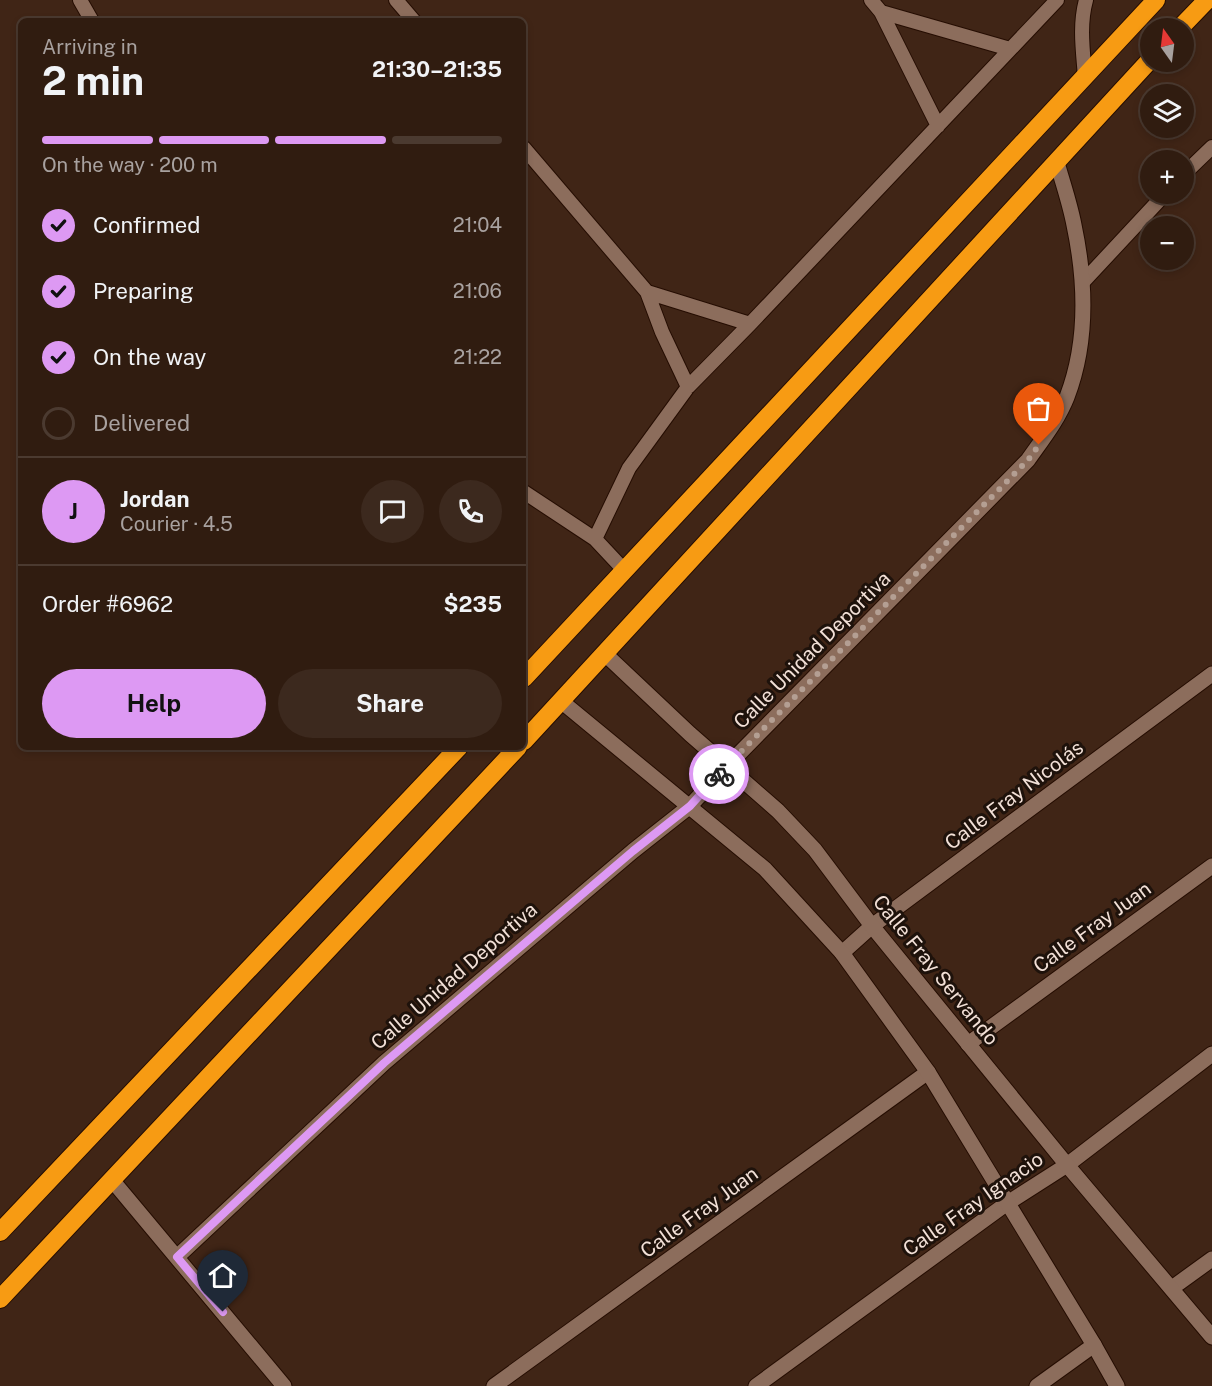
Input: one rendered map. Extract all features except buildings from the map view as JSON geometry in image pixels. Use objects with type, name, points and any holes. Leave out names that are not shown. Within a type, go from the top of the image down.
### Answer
[{"type":"highway","points":[[526,676],[1156,0]]},
{"type":"highway","points":[[1190,18],[1207,0]]},
{"type":"highway","points":[[526,739],[1140,71]]},
{"type":"highway","points":[[0,1232],[456,750]]},
{"type":"highway","points":[[0,1299],[515,750]]},
{"type":"street","name":"Calle Unidad Deportiva","points":[[177,1257],[384,1063],[633,851],[690,806],[1028,460],[1050,429],[1067,398],[1078,358],[1083,320],[1083,282],[1074,225],[1057,163]]},
{"type":"street","name":"Calle Fray Servando","points":[[604,653],[778,811],[815,850],[872,926],[1066,1165],[1212,1337]]},
{"type":"street","name":"Calle Fray Nicolás","points":[[842,952],[872,926],[1212,674]]},
{"type":"street","points":[[561,701],[765,869],[842,952],[928,1072],[1117,1386]]},
{"type":"street","name":"Calle Fray Juan","points":[[968,1044],[1212,866]]},
{"type":"street","name":"Calle Fray Ignacio","points":[[756,1386],[1006,1204],[1066,1165],[1212,1054]]},
{"type":"street","name":"Calle Fray Juan","points":[[494,1386],[928,1072]]},
{"type":"street","points":[[112,1180],[284,1386]]},
{"type":"street","points":[[1172,1288],[1212,1259]]},
{"type":"street","points":[[1036,1386],[1094,1345]]},
{"type":"lane","points":[[80,0],[90,18]]},
{"type":"lane","points":[[396,0],[411,18]]},
{"type":"lane","points":[[871,0],[881,12],[938,126]]},
{"type":"lane","points":[[595,538],[629,468],[688,387],[1057,0]]},
{"type":"lane","points":[[1084,77],[1082,47],[1083,13],[1086,0]]},
{"type":"lane","points":[[881,12],[1010,49]]},
{"type":"lane","points":[[1194,164],[1212,147]]},
{"type":"lane","points":[[526,150],[647,292],[662,332],[688,387]]},
{"type":"lane","points":[[1083,282],[1156,204]]},
{"type":"lane","points":[[647,292],[750,324]]},
{"type":"lane","points":[[526,493],[595,538],[624,570]]},
{"type":"way so far","points":[[719,774],[1028,460],[1039,445]]},
{"type":"route","points":[[223,1312],[177,1257],[384,1063],[633,851],[690,806],[719,774]]}]
